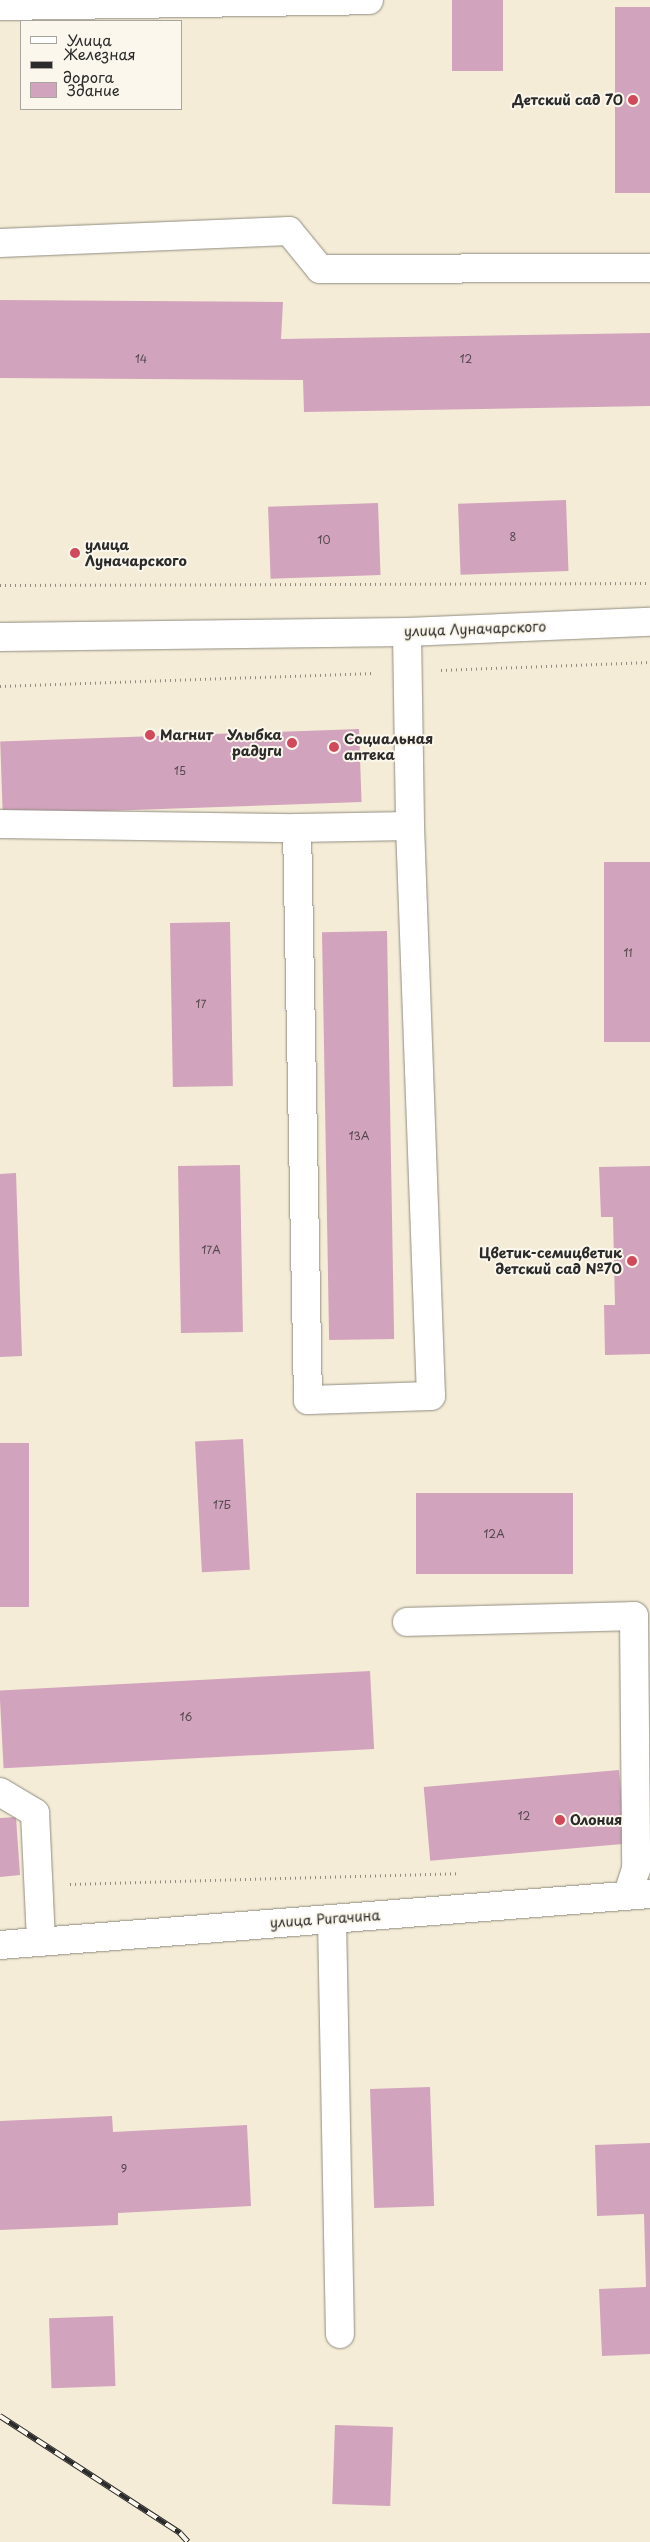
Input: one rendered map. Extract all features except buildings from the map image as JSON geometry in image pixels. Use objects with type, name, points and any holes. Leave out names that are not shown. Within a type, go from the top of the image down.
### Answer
[{"type":"street","points":[[0,6],[369,0]]},
{"type":"street","points":[[0,243],[289,231],[320,269],[650,268]]},
{"type":"street","name":"улица Луначарского","points":[[0,637],[407,632],[650,622]]},
{"type":"street","points":[[297,828],[308,1400],[431,1396],[410,826],[407,632]]},
{"type":"street","points":[[0,824],[297,828],[410,826]]},
{"type":"street","points":[[407,1622],[634,1616],[636,1869],[638,1895]]},
{"type":"street","points":[[0,1792],[35,1813],[36,1885],[41,1942]]},
{"type":"street","name":"улица Ригачина","points":[[0,1945],[638,1895]]},
{"type":"street","points":[[332,1919],[340,2334]]},
{"type":"path","points":[[0,585],[650,583]]},
{"type":"path","points":[[0,686],[650,662]]},
{"type":"path","points":[[36,1885],[466,1873]]},
{"type":"railway","points":[[0,2416],[180,2533],[188,2542]]},
{"type":"place","name":"Детский сад 70","points":[[633,100]]},
{"type":"place","name":"улица Луначарского","points":[[75,553]]},
{"type":"place","name":"Магнит","points":[[150,735]]},
{"type":"place","name":"Улыбка радуги","points":[[292,743]]},
{"type":"place","name":"Социальная аптека","points":[[334,747]]},
{"type":"place","name":"Цветик-семицветик детский сад №70","points":[[632,1261]]},
{"type":"place","name":"Олония","points":[[560,1820]]}]
